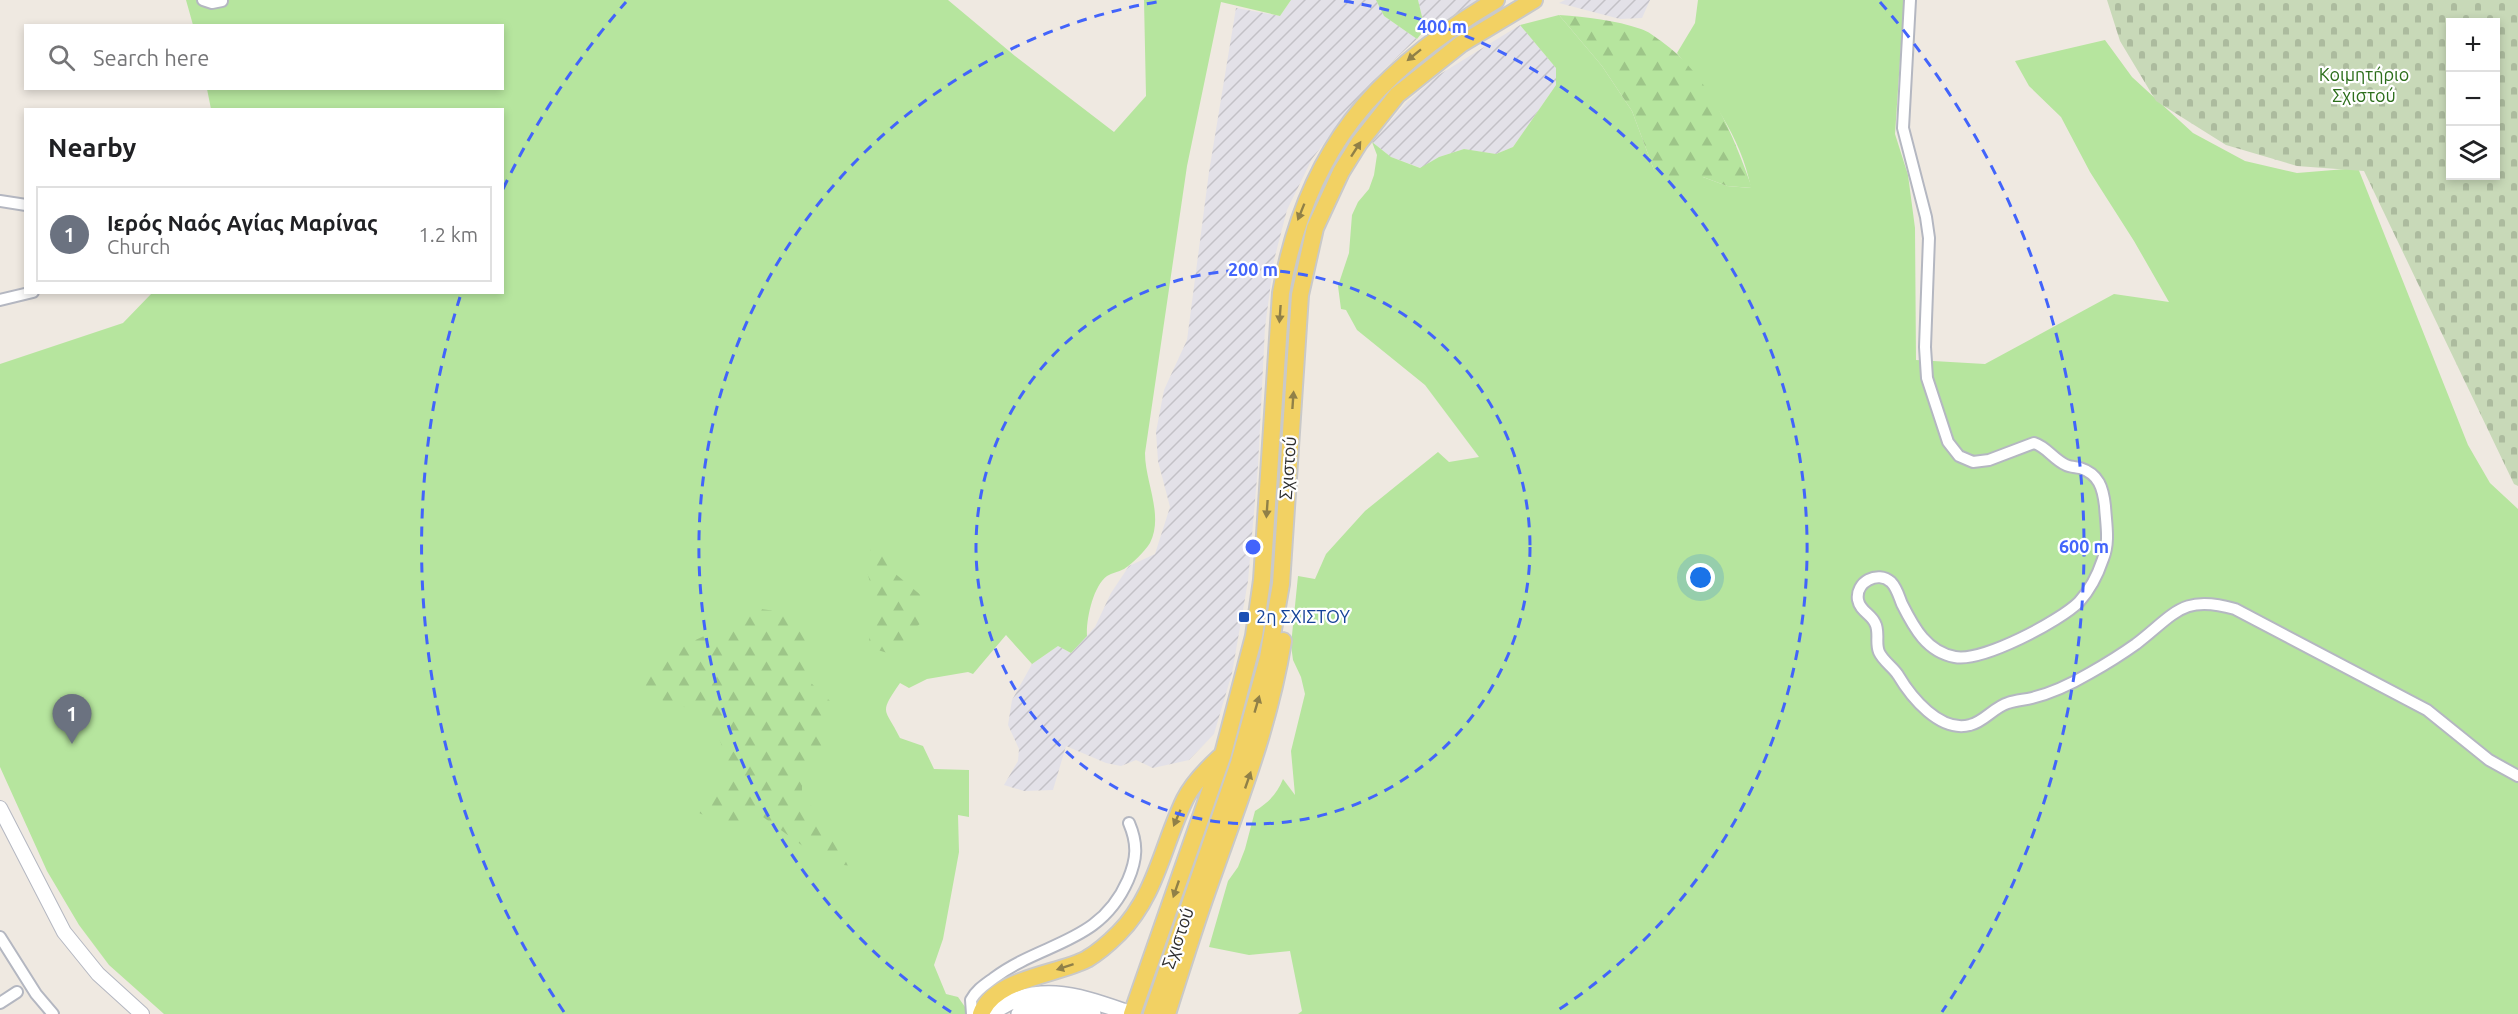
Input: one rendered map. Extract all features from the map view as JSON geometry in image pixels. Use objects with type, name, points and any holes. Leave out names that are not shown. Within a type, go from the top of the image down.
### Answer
[{"type":"main road","name":"Σχιστού","points":[[1132,1014],[1223,754],[1242,688],[1262,580],[1281,293],[1287,256],[1298,222],[1324,162],[1342,134],[1383,82],[1427,44],[1496,0]]},
{"type":"main road","name":"Σχιστού","points":[[1155,1006],[1248,734],[1268,658],[1281,584],[1300,295],[1315,228],[1341,172],[1359,143],[1397,95],[1461,44],[1534,0]]},
{"type":"main road","points":[[1167,1014],[1204,900],[1250,773],[1272,700],[1284,636],[1285,620],[1281,584]]},
{"type":"main road","points":[[981,1014],[1000,992],[1019,982],[1087,959],[1120,932],[1134,916],[1149,891],[1186,798],[1195,783],[1223,754]]},
{"type":"main road","points":[[991,1014],[1008,1003],[1029,996],[1061,993],[1085,998],[1132,1014]]},
{"type":"main road","points":[[1019,1014],[1050,1006],[1093,1014]]},
{"type":"street","points":[[203,0],[212,3],[222,1]]},
{"type":"street","points":[[1911,0],[1903,128],[1928,227],[1925,347],[1928,378],[1943,432],[1954,451],[1973,462],[1989,460],[2034,443],[2041,445],[2067,466],[2081,468],[2090,474],[2097,479],[2104,493],[2108,543],[2099,569],[2078,603],[2019,640],[1973,657],[1949,655],[1925,642],[1903,606],[1894,585],[1882,578],[1869,579],[1860,589],[1858,602],[1876,624],[1878,651],[1894,669],[1906,690],[1925,711],[1957,725],[1971,725],[2006,703],[2053,691],[2090,674],[2135,644],[2178,610],[2198,603],[2219,604],[2235,609],[2427,710],[2489,760],[2518,776]]},
{"type":"street","points":[[0,201],[24,205]]},
{"type":"street","points":[[0,300],[25,294]]},
{"type":"street","points":[[0,808],[64,932],[98,974],[142,1014]]},
{"type":"street","points":[[972,1014],[971,1000],[984,985],[1028,956],[1082,934],[1098,923],[1112,906],[1125,887],[1134,866],[1137,848],[1129,823]]},
{"type":"street","points":[[0,937],[36,994],[53,1014]]},
{"type":"street","points":[[0,1003],[17,992]]},
{"type":"shaded area","points":[[1291,0],[1376,0],[1384,16],[1417,39],[1382,71],[1349,110],[1312,159],[1287,210],[1274,260],[1265,327],[1258,466],[1248,581],[1232,673],[1214,734],[1189,760],[1153,768],[1136,760],[1121,766],[1106,763],[1066,746],[1053,790],[1024,791],[1004,785],[1018,761],[1019,749],[1008,725],[1012,700],[1032,664],[1058,646],[1071,653],[1095,627],[1111,593],[1129,566],[1155,554],[1170,507],[1158,461],[1156,432],[1164,390],[1187,340],[1209,172],[1236,8],[1280,16]]},
{"type":"shaded area","points":[[1418,0],[1483,0],[1457,16],[1425,29]]},
{"type":"shaded area","points":[[1565,0],[1650,0],[1642,18],[1620,19],[1559,3]]},
{"type":"shaded area","points":[[1520,25],[1556,68],[1556,85],[1513,147],[1496,154],[1464,149],[1439,157],[1421,168],[1391,157],[1372,142],[1407,102],[1437,76]]},
{"type":"green space","points":[[186,0],[948,0],[1015,56],[1114,132],[1146,96],[1144,0],[1291,0],[1280,16],[1221,2],[1187,166],[1145,453],[1155,510],[1154,532],[1150,543],[1127,567],[1107,576],[1102,581],[1091,604],[1087,636],[1071,653],[1058,646],[1032,664],[1006,635],[973,674],[968,672],[927,679],[909,688],[900,683],[886,706],[886,711],[900,738],[923,746],[934,769],[969,770],[969,817],[958,815],[959,852],[943,939],[934,965],[946,994],[958,997],[970,1014],[164,1014],[109,965],[79,925],[47,871],[0,767],[0,364],[123,323],[151,294],[504,294],[504,108],[211,108],[207,90],[504,90],[504,24],[193,24]]},
{"type":"green space","points":[[1376,0],[1418,0],[1425,29],[1417,39],[1384,16]]},
{"type":"green space","points":[[1698,0],[1904,0],[1895,134],[1908,175],[1915,228],[1916,360],[1985,364],[2114,294],[2169,302],[2090,172],[2061,117],[2029,86],[2015,61],[2105,40],[2132,77],[2193,133],[2245,161],[2297,173],[2358,168],[2468,445],[2490,483],[2518,509],[2518,1014],[1298,1014],[1302,1011],[1290,951],[1249,955],[1209,947],[1228,881],[1238,867],[1245,849],[1255,811],[1272,797],[1283,779],[1295,795],[1291,751],[1305,694],[1301,677],[1293,660],[1291,645],[1298,576],[1315,579],[1326,554],[1365,511],[1438,452],[1449,462],[1479,457],[1425,385],[1357,330],[1346,310],[1341,309],[1338,286],[1349,253],[1352,215],[1358,202],[1369,189],[1374,175],[1377,155],[1372,142],[1391,157],[1420,168],[1439,157],[1464,149],[1496,154],[1513,147],[1556,85],[1556,68],[1520,25],[1559,15],[1602,66],[1632,111],[1654,170],[1703,177],[1727,186],[1751,188],[1732,133],[1701,84],[1677,53],[1695,23]]},
{"type":"green space","name":"Κοιμητήριο Σχιστού","points":[[2107,0],[2518,0],[2518,486],[2514,484],[2364,171],[2297,166],[2226,145],[2156,101],[2120,41]]},
{"type":"green space","points":[[1559,15],[1601,19],[1641,29],[1678,55],[1706,88],[1717,107],[1737,147],[1752,188],[1727,186],[1703,177],[1672,183],[1654,170],[1632,111],[1602,66]]},
{"type":"green space","points":[[872,542],[882,551],[892,571],[923,597],[921,623],[908,634],[894,655],[868,647],[876,601],[867,572]]},
{"type":"green space","points":[[753,608],[793,613],[808,646],[811,683],[830,701],[825,719],[823,751],[802,771],[802,796],[828,824],[848,866],[822,860],[763,817],[734,830],[695,811],[720,789],[725,778],[725,754],[714,727],[706,712],[667,703],[630,682],[653,669],[687,644],[719,629]]},
{"type":"place","name":"2η ΣΧΙΣΤΟΥ","points":[[1244,617]]},
{"type":"place","name":"Ιερός Ναός Αγίας Μαρίνας","points":[[72,744]]}]
